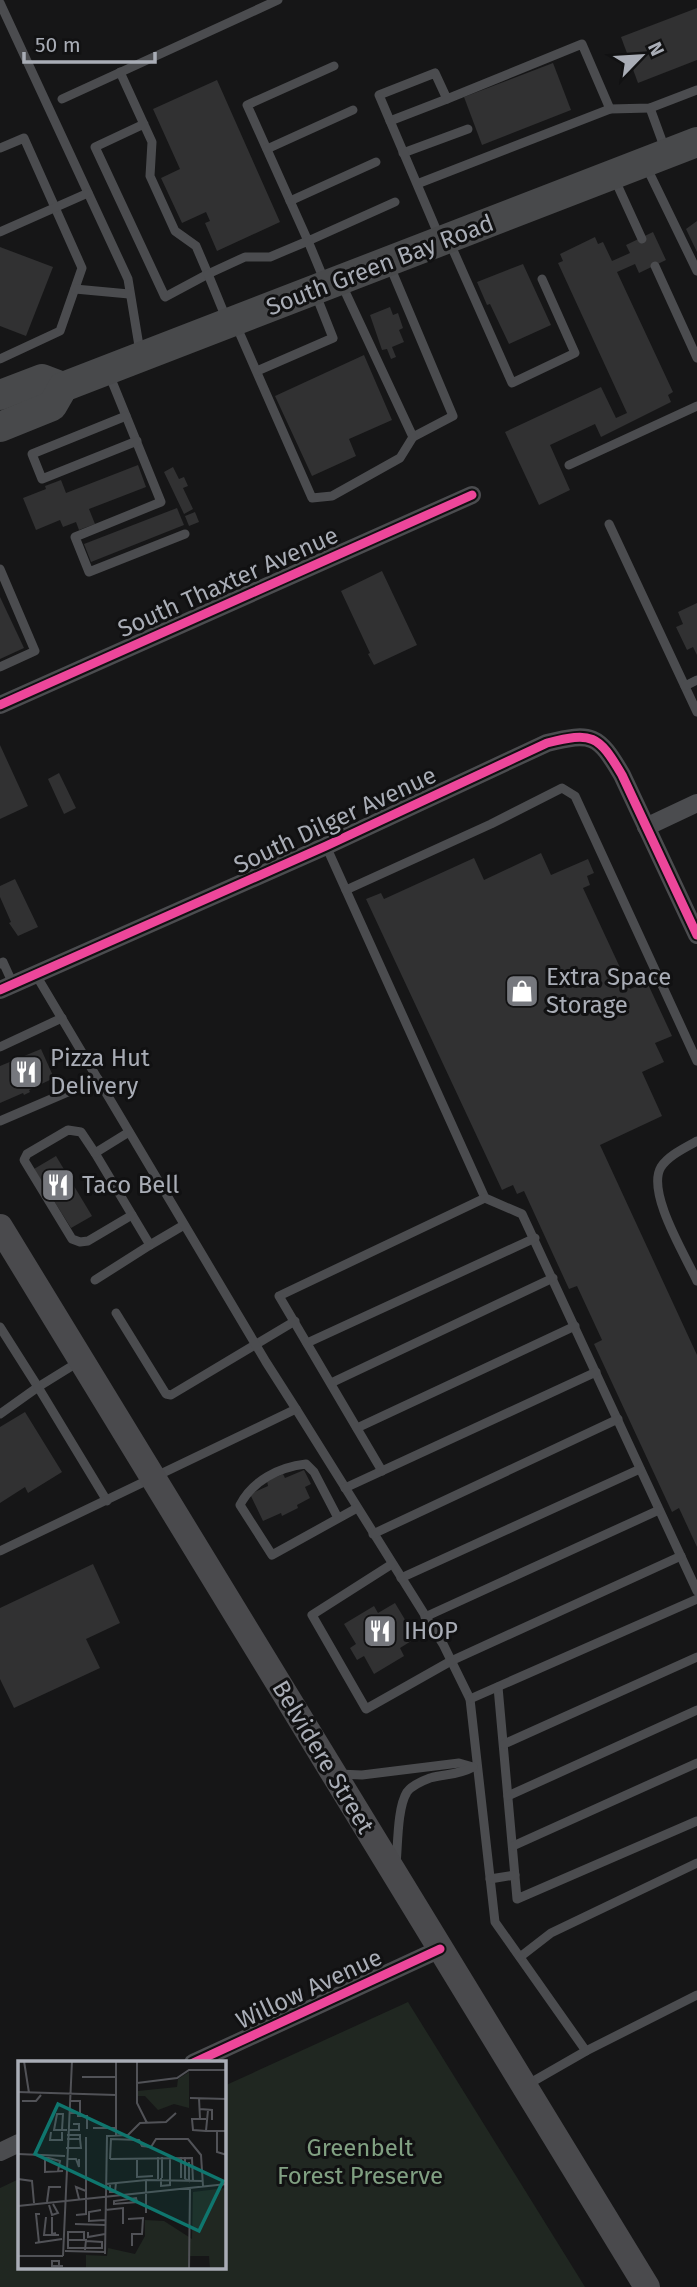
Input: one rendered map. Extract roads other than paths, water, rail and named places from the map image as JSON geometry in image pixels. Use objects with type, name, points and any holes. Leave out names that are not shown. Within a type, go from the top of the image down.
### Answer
[{"type":"main road","name":"South Green Bay Road","points":[[0,427],[52,406],[63,387],[697,142]]},
{"type":"main road","name":"South Green Bay Road","points":[[0,395],[42,379],[63,387]]},
{"type":"main road","name":"Belvidere Street","points":[[0,1227],[647,2287]]},
{"type":"street","name":"South Thaxter Avenue","points":[[0,705],[472,495]]},
{"type":"street","name":"South Dilger Avenue","points":[[7,987],[326,846],[547,743],[583,736],[599,743],[612,758],[697,935]]},
{"type":"street","points":[[646,827],[697,803]]},
{"type":"street","name":"Willow Avenue","points":[[197,2061],[440,1949]]},
{"type":"street","points":[[0,2152],[18,2143]]},
{"type":"lane","points":[[62,99],[278,0]]},
{"type":"lane","points":[[0,3],[128,279],[141,357]]},
{"type":"lane","points":[[390,121],[582,44],[610,109]]},
{"type":"lane","points":[[334,66],[247,105],[327,285],[413,437]]},
{"type":"lane","points":[[120,72],[152,142],[150,176],[175,231],[196,246],[257,371],[312,498],[332,496],[400,458],[413,437],[453,416],[387,262]]},
{"type":"lane","points":[[447,99],[435,73],[379,95],[417,184],[512,383],[575,354],[542,279]]},
{"type":"lane","points":[[417,184],[610,109],[650,108],[697,89]]},
{"type":"lane","points":[[650,108],[656,158],[697,271]]},
{"type":"lane","points":[[267,149],[352,110]]},
{"type":"lane","points":[[144,124],[95,147],[165,297],[245,257],[270,257],[395,202]]},
{"type":"lane","points":[[403,153],[468,129]]},
{"type":"lane","points":[[0,148],[24,138],[82,268],[60,331],[0,359]]},
{"type":"lane","points":[[290,201],[376,162]]},
{"type":"lane","points":[[613,175],[642,239]]},
{"type":"lane","points":[[0,232],[88,193]]},
{"type":"lane","points":[[655,266],[697,358]]},
{"type":"lane","points":[[257,371],[333,338],[327,285]]},
{"type":"lane","points":[[75,289],[129,294]]},
{"type":"lane","points":[[108,370],[161,502],[75,537],[89,572],[185,534]]},
{"type":"lane","points":[[569,465],[697,406]]},
{"type":"lane","points":[[126,416],[32,454],[42,479],[137,441]]},
{"type":"lane","points":[[609,524],[697,712]]},
{"type":"lane","points":[[0,570],[35,651],[0,667]]},
{"type":"lane","points":[[685,686],[697,681]]},
{"type":"lane","points":[[346,890],[491,824],[562,788],[575,796],[697,1061]]},
{"type":"lane","points":[[326,846],[485,1198],[522,1214],[536,1238],[697,1591]]},
{"type":"lane","points":[[1,961],[7,987]]},
{"type":"lane","points":[[36,975],[255,1345],[451,1661],[470,1699],[475,1767],[495,1922],[586,2051]]},
{"type":"lane","points":[[0,1047],[62,1018]]},
{"type":"lane","points":[[0,1121],[98,1079]]},
{"type":"lane","points":[[132,1214],[88,1241],[72,1239],[24,1160],[27,1154],[68,1130],[81,1132],[132,1214],[150,1245]]},
{"type":"lane","points":[[94,1153],[129,1132]]},
{"type":"lane","points":[[697,1141],[667,1160],[657,1180],[659,1199],[697,1280]]},
{"type":"lane","points":[[382,1471],[279,1296],[485,1198]]},
{"type":"lane","points":[[95,1280],[184,1225]]},
{"type":"lane","points":[[307,1343],[536,1238]]},
{"type":"lane","points":[[331,1383],[553,1278]]},
{"type":"lane","points":[[116,1313],[166,1394],[171,1395],[295,1321]]},
{"type":"lane","points":[[357,1428],[575,1326]]},
{"type":"lane","points":[[0,1327],[107,1501]]},
{"type":"lane","points":[[0,1413],[82,1360]]},
{"type":"lane","points":[[345,1488],[596,1372]]},
{"type":"lane","points":[[0,1551],[296,1409]]},
{"type":"lane","points":[[373,1534],[618,1419]]},
{"type":"lane","points":[[338,1518],[314,1472],[306,1464],[292,1466],[257,1482],[240,1505],[272,1555],[357,1508]]},
{"type":"lane","points":[[401,1578],[640,1468]]},
{"type":"lane","points":[[425,1617],[659,1510]]},
{"type":"lane","points":[[392,1564],[312,1615],[366,1709],[451,1661],[681,1556]]},
{"type":"lane","points":[[470,1699],[697,1599]]},
{"type":"lane","points":[[504,1744],[697,1657]]},
{"type":"lane","points":[[498,1687],[517,1899],[697,1821]]},
{"type":"lane","points":[[508,1796],[697,1710]]},
{"type":"lane","points":[[333,1773],[362,1775],[459,1763],[475,1767]]},
{"type":"lane","points":[[513,1846],[697,1763]]},
{"type":"lane","points":[[395,1875],[407,1792],[418,1782],[475,1767]]},
{"type":"lane","points":[[520,1957],[551,1933],[697,1863]]},
{"type":"lane","points":[[490,1879],[515,1875]]},
{"type":"lane","points":[[525,2086],[586,2051],[697,1995]]},
{"type":"place","name":"Extra Space Storage","points":[[522,991]]},
{"type":"place","name":"Pizza Hut Delivery","points":[[26,1072]]},
{"type":"place","name":"Taco Bell","points":[[58,1185]]},
{"type":"place","name":"IHOP","points":[[380,1631]]},
{"type":"park label","name":"Greenbelt Forest Preserve","points":[[360,2162]]}]
